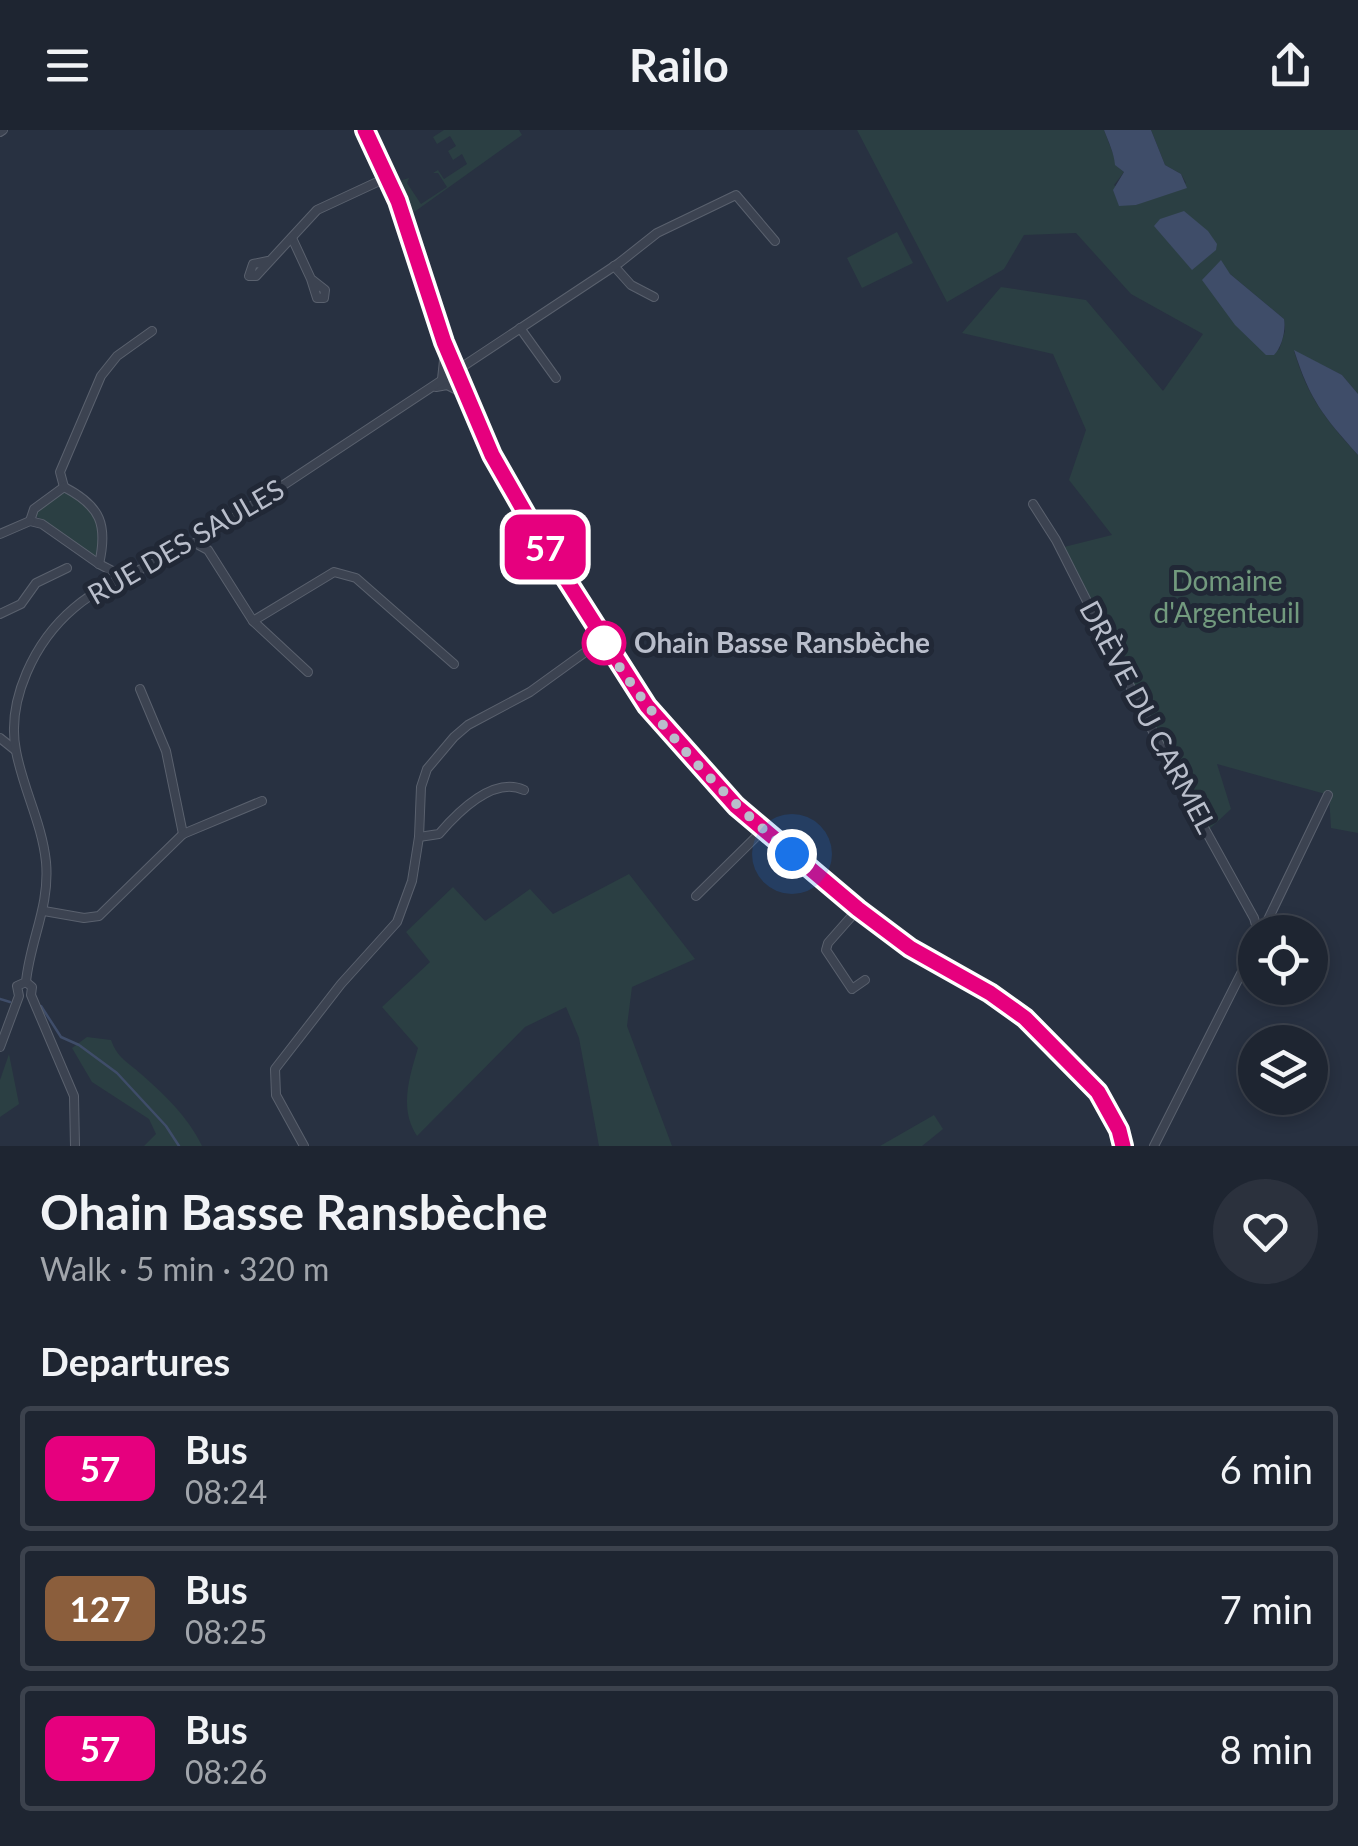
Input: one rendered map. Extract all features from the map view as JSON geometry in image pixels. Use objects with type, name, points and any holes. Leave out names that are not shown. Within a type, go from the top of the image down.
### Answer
[{"type":"main road","points":[[365,130],[406,223],[444,342],[500,470],[628,681],[669,733],[763,830],[910,948],[1008,1005],[1056,1040],[1104,1099],[1123,1146]]},
{"type":"street","points":[[268,262],[326,204],[388,178]]},
{"type":"street","points":[[456,372],[657,233],[736,195],[775,241]]},
{"type":"street","points":[[292,238],[311,279]]},
{"type":"street","points":[[614,266],[631,285],[654,297]]},
{"type":"street","points":[[520,328],[556,378]]},
{"type":"street","points":[[110,584],[101,566],[101,521],[64,487],[60,472],[101,376],[117,356],[152,331]]},
{"type":"street","points":[[444,342],[444,382],[465,394]]},
{"type":"street","name":"RUE DES SAULES","points":[[15,750],[15,713],[28,672],[65,617],[110,584],[195,543],[432,388],[453,381],[456,372]]},
{"type":"street","points":[[30,521],[34,509],[64,487]]},
{"type":"street","name":"DRÈVE DU CARMEL","points":[[1032,504],[1056,540],[1176,777],[1252,915]]},
{"type":"street","points":[[0,534],[30,521],[42,524],[101,566],[125,578]]},
{"type":"street","points":[[207,535],[208,550],[253,621],[308,672]]},
{"type":"street","points":[[195,543],[208,550]]},
{"type":"street","points":[[0,614],[21,604],[36,583],[86,555]]},
{"type":"street","points":[[253,621],[340,572],[356,578],[454,664]]},
{"type":"street","points":[[304,1146],[276,1095],[276,1069],[342,984],[397,922],[410,890],[420,837],[424,777],[454,737],[483,715],[530,692],[602,640]]},
{"type":"street","points":[[140,689],[166,751],[183,834]]},
{"type":"street","points":[[0,738],[15,750],[40,828],[46,863],[44,910],[26,982]]},
{"type":"street","points":[[420,837],[438,834],[452,818],[499,787],[513,785],[524,790]]},
{"type":"street","points":[[1268,915],[1328,795]]},
{"type":"street","points":[[44,910],[84,918],[98,916],[183,834],[262,800]]},
{"type":"street","points":[[696,896],[763,830]]},
{"type":"street","points":[[858,909],[828,942],[826,950],[852,989],[864,980]]},
{"type":"street","points":[[1154,1146],[1238,981]]},
{"type":"street","points":[[26,982],[32,987],[31,995],[70,1083],[76,1115],[75,1146]]},
{"type":"street","points":[[0,1048],[20,996],[17,986],[26,982]]},
{"type":"street","points":[[20,996],[31,995]]},
{"type":"green space","points":[[444,130],[519,130],[522,135],[410,215],[396,182],[409,178],[407,183],[421,204],[447,187],[438,173],[433,173],[438,170],[444,179],[467,164],[462,154],[453,160],[448,151],[456,146],[450,136],[437,144],[433,137]]},
{"type":"green space","name":"Domaine d'Argenteuil","points":[[857,130],[1104,130],[1118,167],[1124,172],[1114,185],[1136,205],[1186,183],[1181,174],[1165,165],[1151,130],[1358,130],[1358,394],[1342,375],[1294,351],[1319,408],[1358,455],[1358,833],[1331,828],[1329,795],[1217,764],[1231,809],[1202,836],[1060,548],[1112,535],[1069,480],[1086,430],[1053,354],[962,333],[1001,287],[1086,300],[1163,391],[1203,334],[1131,294],[1076,233],[1024,235],[1004,269],[947,302]],"holes":[[[1209,274],[1230,274],[1284,319],[1279,350]]]},
{"type":"green space","points":[[897,232],[913,263],[862,288],[847,258]]},
{"type":"green space","points":[[67,491],[97,520],[97,560],[35,515],[58,493]]},
{"type":"green space","points":[[629,874],[695,959],[632,987],[627,1026],[672,1146],[599,1146],[579,1038],[566,1007],[525,1027],[417,1136],[407,1104],[418,1048],[382,1007],[430,962],[406,932],[453,887],[485,921],[530,889],[553,914]]},
{"type":"green space","points":[[87,1037],[111,1040],[120,1056],[175,1107],[202,1146],[144,1146],[156,1134],[149,1119],[92,1082],[72,1048]]},
{"type":"green space","points":[[9,1054],[19,1104],[0,1117],[0,1080]]},
{"type":"green space","points":[[934,1115],[943,1129],[922,1146],[880,1146]]},
{"type":"water","points":[[1104,130],[1151,130],[1165,165],[1181,174],[1187,188],[1136,205],[1119,206],[1113,190],[1124,172],[1115,165]]},
{"type":"water","points":[[1184,211],[1217,244],[1216,250],[1192,270],[1154,226],[1160,219]]},
{"type":"water","points":[[1221,260],[1230,274],[1284,319],[1283,338],[1274,355],[1266,355],[1235,325],[1202,280]]},
{"type":"water","points":[[1294,350],[1342,375],[1358,394],[1358,455],[1319,407]]},
{"type":"waterway","points":[[0,999],[10,1002]]},
{"type":"waterway","points":[[41,1006],[61,1037],[79,1045],[117,1073],[166,1126],[179,1146]]},
{"type":"bus line","name":"57","points":[[365,130],[398,201],[444,342],[492,455],[628,681],[669,733],[763,830],[890,935],[1025,1018],[1086,1076],[1109,1108],[1123,1146]]},
{"type":"place","name":"Ohain Basse Ransbèche","points":[[604,643]]},
{"type":"route","points":[[604,643],[602,640],[669,733],[736,806],[792,854]]}]
